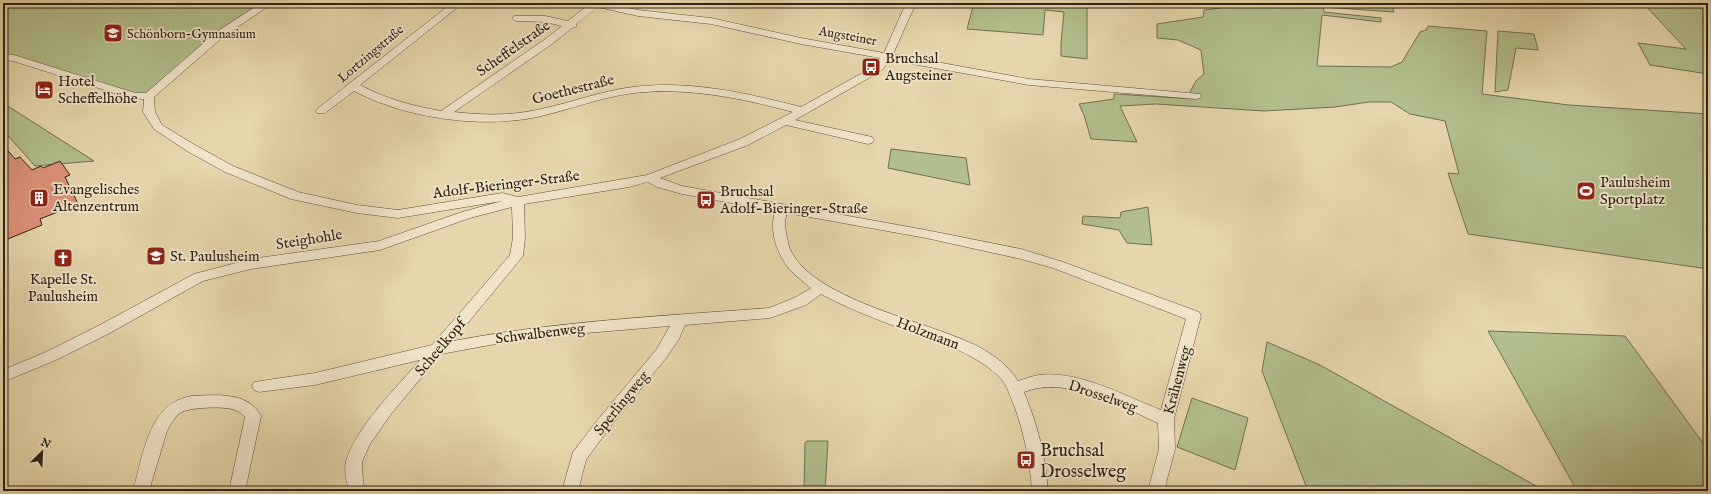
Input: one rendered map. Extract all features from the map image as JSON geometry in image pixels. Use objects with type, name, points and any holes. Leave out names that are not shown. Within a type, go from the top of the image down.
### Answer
[{"type":"street","points":[[3,58],[14,58],[134,96],[149,96],[219,35],[268,3]]},
{"type":"street","name":"Lortzingstraße","points":[[321,112],[419,31],[458,3]]},
{"type":"street","points":[[887,57],[910,3]]},
{"type":"street","name":"Augsteiner","points":[[594,4],[638,13],[711,21],[801,41],[1029,82],[1196,96]]},
{"type":"street","name":"Scheffelstraße","points":[[444,114],[572,25],[594,4]]},
{"type":"street","points":[[517,18],[545,19],[572,25]]},
{"type":"street","name":"Adolf-Bieringer-Straße","points":[[149,96],[149,112],[158,127],[191,148],[229,169],[295,196],[357,209],[398,214],[502,197],[518,201],[629,183],[650,178],[744,142],[870,74],[882,64],[887,57]]},
{"type":"street","name":"Goethestraße","points":[[353,86],[366,94],[390,103],[416,110],[482,117],[519,117],[628,91],[681,88],[731,94],[802,111]]},
{"type":"street","points":[[785,121],[868,140]]},
{"type":"street","points":[[650,178],[661,184],[677,188],[782,208]]},
{"type":"street","name":"Scheelkopf","points":[[359,491],[356,484],[354,462],[364,440],[386,410],[440,349],[516,256],[519,238],[518,201]]},
{"type":"street","name":"Steighohle","points":[[3,376],[51,356],[199,278],[251,264],[380,244],[466,215],[518,201]]},
{"type":"street","name":"Holzmann","points":[[782,208],[778,222],[783,249],[796,268],[820,288],[877,314],[962,345],[985,358],[1006,376],[1015,389],[1029,425],[1038,462],[1040,491]]},
{"type":"street","name":"Krähenweg","points":[[782,208],[926,234],[1021,254],[1058,264],[1194,316],[1166,419],[1167,449],[1156,491]]},
{"type":"street","name":"Schwalbenweg","points":[[259,386],[315,380],[440,349],[501,337],[554,330],[770,313],[801,301],[820,288]]},
{"type":"street","name":"Sperlingweg","points":[[570,491],[579,457],[674,336],[680,320]]},
{"type":"street","name":"Drosselweg","points":[[1015,389],[1038,381],[1063,381],[1084,387],[1166,419]]},
{"type":"street","points":[[141,491],[161,424],[170,412],[184,404],[224,401],[242,406],[250,411],[253,416],[237,491]]},
{"type":"green space","points":[[3,3],[266,3],[145,94],[134,94],[3,56]]},
{"type":"green space","points":[[974,3],[1087,3],[1087,59],[1061,56],[1064,12],[1045,10],[1043,35],[967,29]]},
{"type":"green space","points":[[1222,3],[1419,3],[1419,7],[1392,5],[1394,12],[1323,7],[1324,12],[1381,18],[1381,22],[1322,15],[1317,66],[1391,67],[1402,62],[1420,32],[1426,30],[1428,26],[1487,31],[1482,94],[1569,105],[1708,114],[1708,269],[1468,234],[1448,173],[1459,174],[1445,121],[1410,114],[1391,102],[1369,102],[1335,107],[1264,111],[1156,104],[1120,106],[1137,142],[1091,139],[1079,104],[1114,99],[1114,94],[1195,99],[1190,92],[1196,81],[1204,74],[1201,50],[1178,40],[1157,38],[1157,24],[1203,17],[1204,10],[1220,8]]},
{"type":"green space","points":[[1643,3],[1708,4],[1708,74],[1650,65],[1638,43],[1686,49]]},
{"type":"green space","points":[[1498,31],[1534,34],[1538,50],[1516,48],[1508,90],[1495,92]]},
{"type":"green space","points":[[3,103],[94,161],[35,166],[3,130]]},
{"type":"green space","points":[[891,149],[966,158],[970,185],[888,168]]},
{"type":"green space","points":[[1148,207],[1152,245],[1127,243],[1119,230],[1082,224],[1083,216],[1120,218],[1121,212]]},
{"type":"green space","points":[[1488,331],[1625,336],[1708,450],[1708,491],[1577,491]]},
{"type":"green space","points":[[1267,342],[1320,365],[1545,491],[1308,491],[1262,371]]},
{"type":"green space","points":[[1192,398],[1248,418],[1235,470],[1177,447]]},
{"type":"green space","points":[[807,441],[828,441],[825,491],[804,491],[805,443]]},
{"type":"building","name":"Evangelisches Altenzentrum","points":[[3,145],[15,159],[20,157],[32,170],[41,166],[43,168],[60,161],[70,175],[65,177],[78,204],[40,219],[42,225],[3,241]]},
{"type":"place","name":"Schönborn-Gymnasium","points":[[113,33]]},
{"type":"place","name":"Bruchsal Augsteiner","points":[[871,67]]},
{"type":"place","name":"Hotel Scheffelhöhe","points":[[44,90]]},
{"type":"place","name":"Paulusheim Sportplatz","points":[[1586,191]]},
{"type":"place","name":"Evangelisches Altenzentrum","points":[[39,198]]},
{"type":"place","name":"Bruchsal Adolf-Bieringer-Straße","points":[[706,200]]},
{"type":"place","name":"St. Paulusheim","points":[[156,256]]},
{"type":"place","name":"Kapelle St. Paulusheim","points":[[63,258]]},
{"type":"place","name":"Bruchsal Drosselweg","points":[[1026,460]]}]
